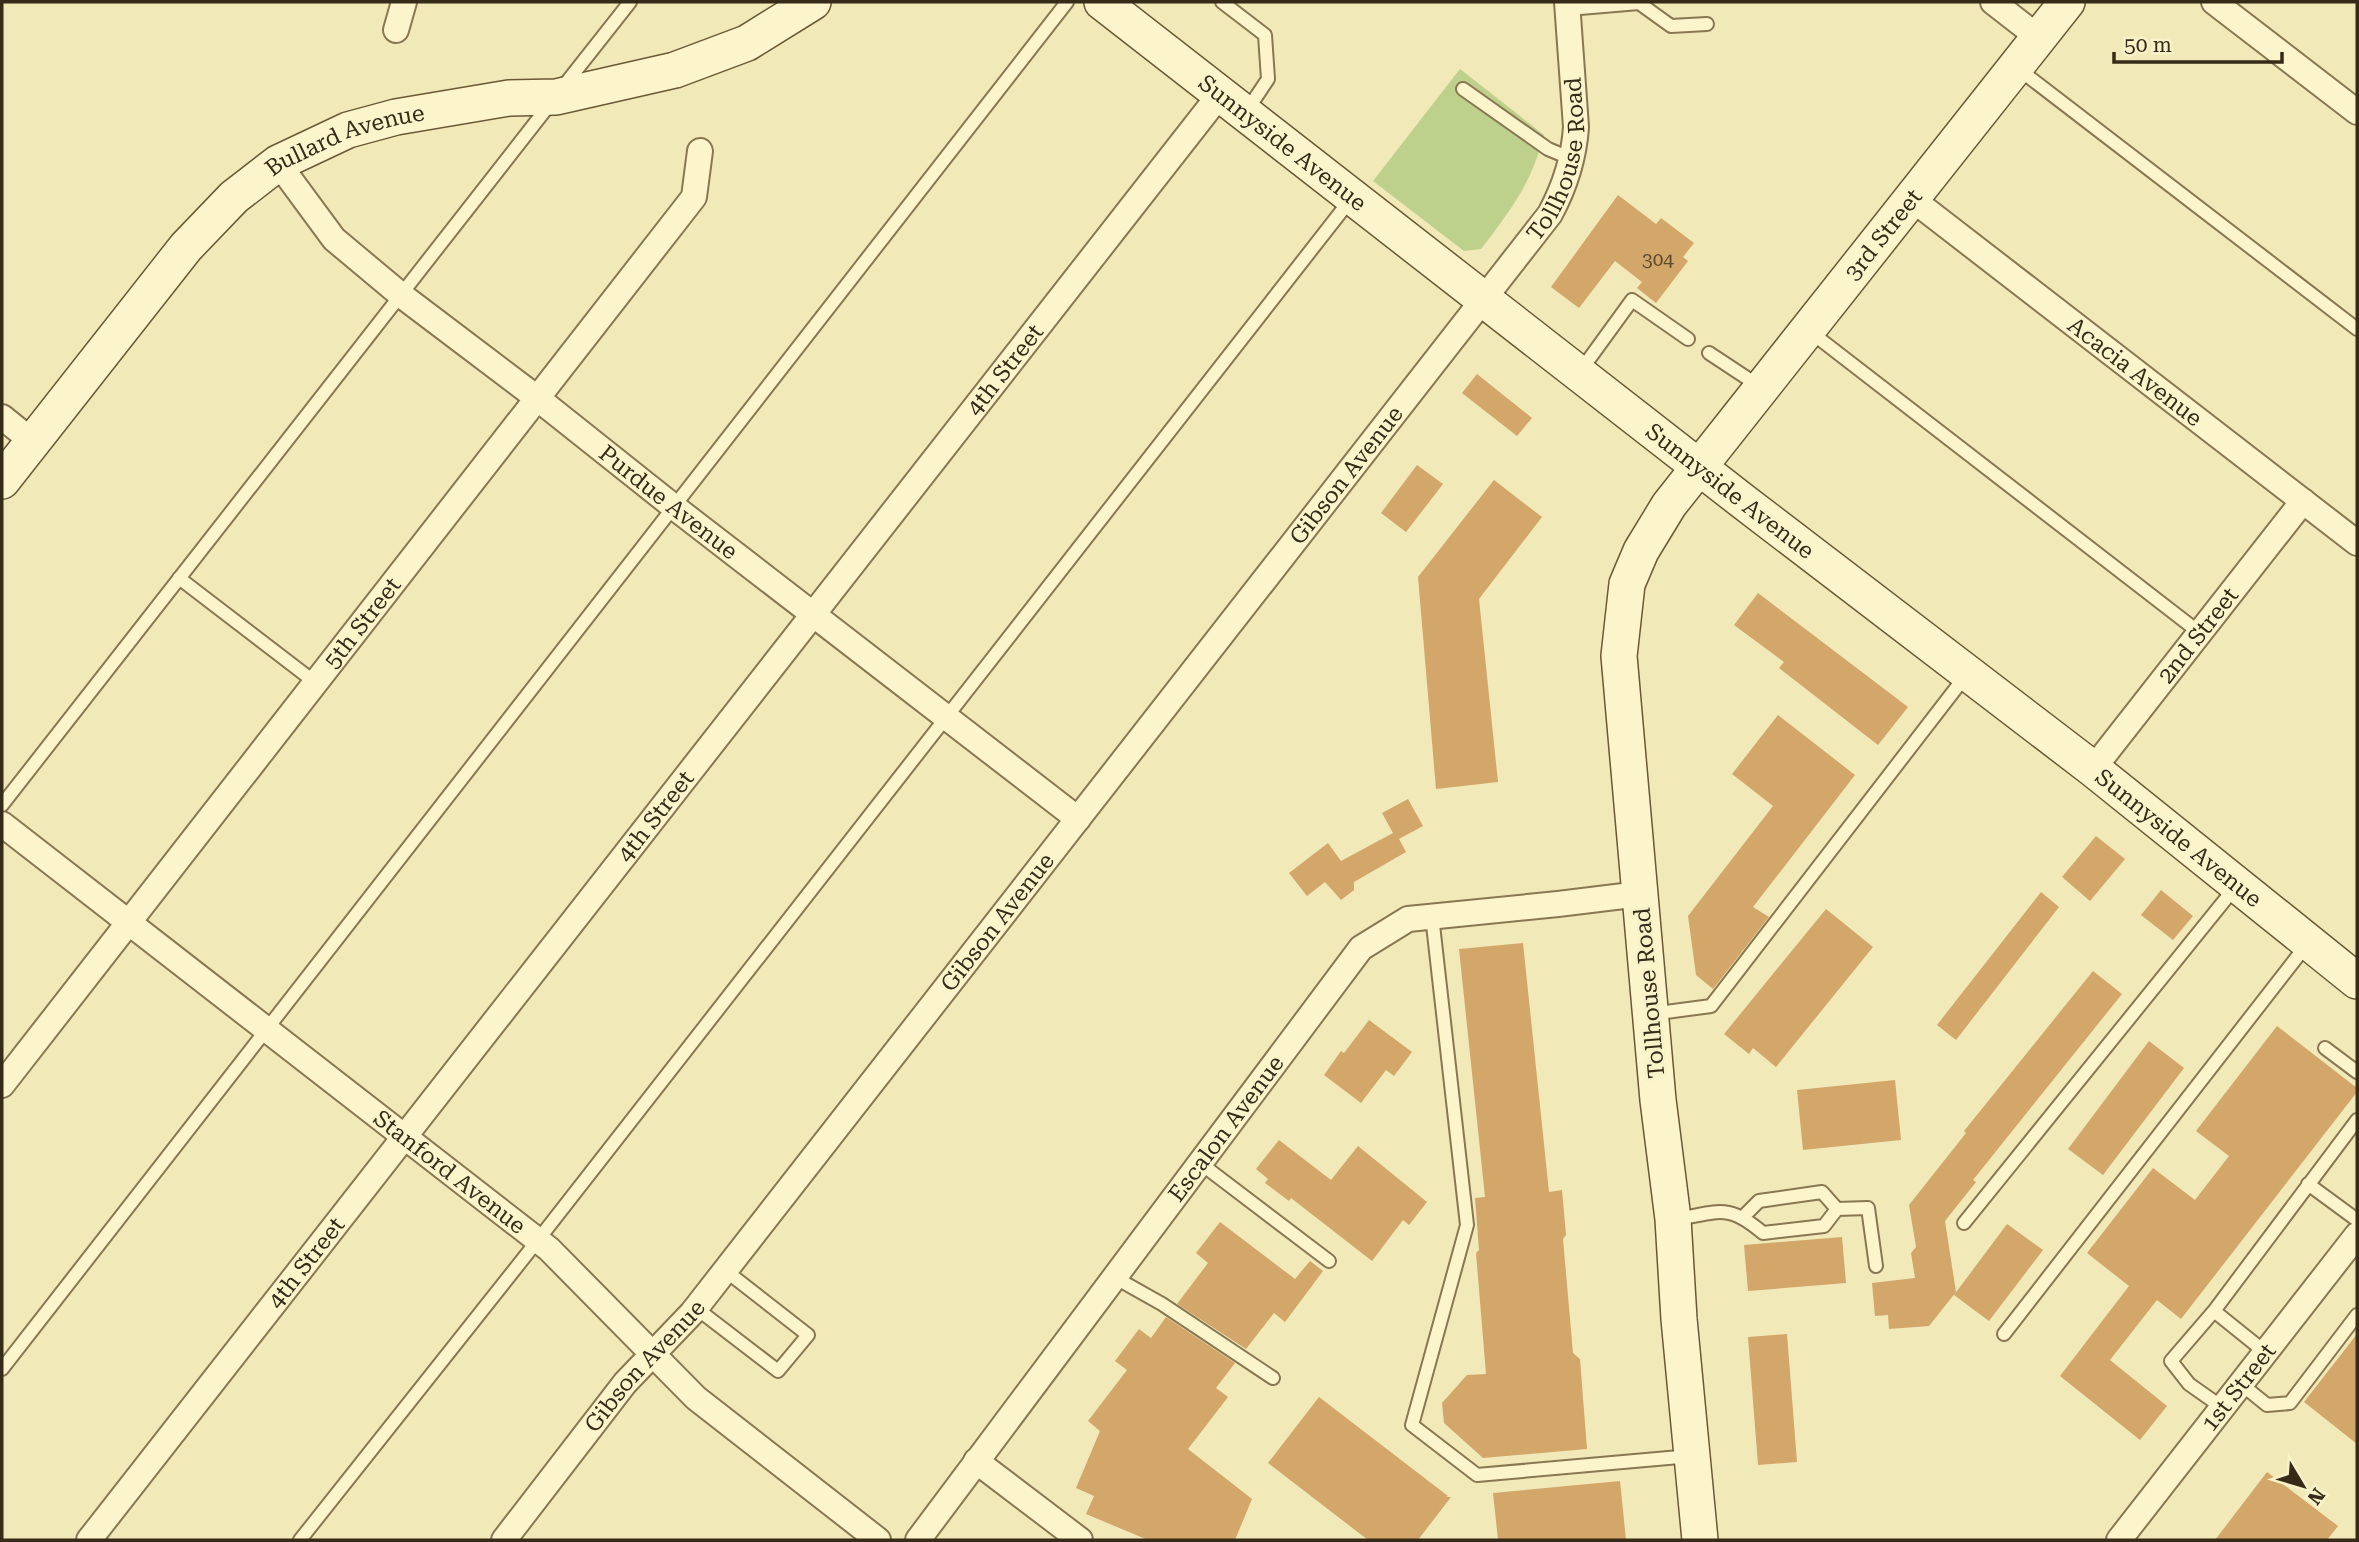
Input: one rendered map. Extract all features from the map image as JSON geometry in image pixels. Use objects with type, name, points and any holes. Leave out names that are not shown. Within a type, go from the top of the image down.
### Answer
[{"type":"main road","name":"Bullard Avenue","points":[[2,481],[186,247],[234,197],[278,163],[348,130],[396,117],[509,98],[556,97],[675,70],[747,43],[813,2]]},
{"type":"main road","name":"3rd Street","points":[[1699,467],[2067,2]]},
{"type":"main road","name":"Sunnyside Avenue","points":[[1106,3],[1699,467],[2093,769],[2357,981]]},
{"type":"main road","name":"Tollhouse Road","points":[[1699,467],[1662,514],[1641,551],[1627,584],[1619,656],[1658,1100],[1673,1219],[1679,1319],[1700,1540]]},
{"type":"street","points":[[396,30],[404,2]]},
{"type":"street","points":[[1993,2],[2038,37]]},
{"type":"street","points":[[2214,2],[2357,112]]},
{"type":"street","name":"Tollhouse Road","points":[[1484,298],[1550,214],[1564,185],[1572,159],[1576,127],[1568,6]]},
{"type":"street","name":"4th Street","points":[[89,1540],[813,615],[1233,103]]},
{"type":"street","name":"5th Street","points":[[2,1085],[694,197],[700,151]]},
{"type":"street","name":"Purdue Avenue","points":[[278,163],[334,239],[401,295],[1078,819]]},
{"type":"street","name":"Acacia Avenue","points":[[1912,199],[2357,543]]},
{"type":"street","name":"Gibson Avenue","points":[[504,1540],[625,1383],[696,1308],[726,1270],[1484,298]]},
{"type":"street","points":[[2,417],[33,442]]},
{"type":"street","name":"2nd Street","points":[[2093,769],[2303,501]]},
{"type":"street","name":"Stanford Avenue","points":[[2,824],[538,1240],[696,1398],[877,1540]]},
{"type":"street","name":"Escalon Avenue","points":[[918,1540],[1361,948],[1408,919],[1640,894]]},
{"type":"street","name":"1st Street","points":[[2119,1540],[2357,1235]]},
{"type":"street","points":[[976,1461],[1080,1540]]},
{"type":"lane","points":[[2,805],[630,2]]},
{"type":"lane","points":[[2,1369],[1067,2]]},
{"type":"lane","points":[[1222,2],[1265,35],[1268,79],[1233,103]]},
{"type":"lane","points":[[1568,6],[1639,3],[1671,26],[1707,24]]},
{"type":"lane","points":[[2016,67],[2357,329]]},
{"type":"lane","points":[[1463,89],[1548,149],[1572,159]]},
{"type":"lane","points":[[300,1540],[538,1240],[1354,196]]},
{"type":"lane","points":[[1579,373],[1632,300],[1688,339]]},
{"type":"lane","points":[[1808,330],[2200,633]]},
{"type":"lane","points":[[1709,353],[1762,388]]},
{"type":"lane","points":[[179,578],[316,682]]},
{"type":"lane","points":[[1651,1014],[1711,1006],[1967,674]]},
{"type":"lane","points":[[1964,1223],[2237,885]]},
{"type":"lane","points":[[1432,916],[1467,1225],[1412,1425],[1477,1475],[1692,1456]]},
{"type":"lane","points":[[2004,1334],[2308,942]]},
{"type":"lane","points":[[2325,1048],[2357,1072]]},
{"type":"lane","points":[[2222,1408],[2189,1384],[2171,1361],[2214,1311],[2357,1120]]},
{"type":"lane","points":[[1199,1163],[1329,1261]]},
{"type":"lane","points":[[2308,1184],[2357,1220]]},
{"type":"lane","points":[[1744,1216],[1759,1201],[1822,1192],[1838,1209]]},
{"type":"lane","points":[[1673,1219],[1724,1211],[1744,1216],[1763,1233],[1824,1226],[1838,1209],[1868,1208],[1876,1266]]},
{"type":"lane","points":[[696,1308],[778,1371],[808,1335],[726,1270]]},
{"type":"lane","points":[[1114,1277],[1162,1304],[1273,1378]]},
{"type":"lane","points":[[2214,1311],[2265,1352]]},
{"type":"lane","points":[[2241,1384],[2267,1405],[2290,1403],[2357,1315]]},
{"type":"green space","points":[[1460,69],[1544,135],[1533,168],[1511,209],[1481,249],[1464,251],[1373,181]]},
{"type":"building","points":[[1618,195],[1656,224],[1661,218],[1694,243],[1683,257],[1688,261],[1656,303],[1637,288],[1642,282],[1615,261],[1579,308],[1551,287]]},
{"type":"building","points":[[1477,374],[1532,418],[1517,436],[1462,393]]},
{"type":"building","points":[[1417,465],[1443,484],[1406,532],[1381,513]]},
{"type":"building","points":[[1494,480],[1542,517],[1479,599],[1498,782],[1436,789],[1418,577]]},
{"type":"building","points":[[1758,593],[1908,707],[1878,745],[1779,668],[1784,662],[1734,625]]},
{"type":"building","points":[[1778,715],[1855,775],[1753,907],[1769,917],[1713,989],[1696,975],[1688,916],[1773,806],[1732,774]]},
{"type":"building","points":[[1408,799],[1423,826],[1399,839],[1406,852],[1354,882],[1354,890],[1341,900],[1325,882],[1307,896],[1289,873],[1328,843],[1341,861],[1393,833],[1382,813]]},
{"type":"building","points":[[2096,836],[2125,859],[2090,901],[2062,877]]},
{"type":"building","points":[[2161,890],[2193,916],[2173,940],[2141,915]]},
{"type":"building","points":[[2041,892],[2059,907],[1956,1040],[1937,1025]]},
{"type":"building","points":[[1826,909],[1873,947],[1776,1067],[1753,1048],[1749,1054],[1724,1034]]},
{"type":"building","points":[[1523,943],[1549,1192],[1562,1190],[1566,1235],[1563,1239],[1573,1353],[1580,1359],[1587,1449],[1483,1458],[1444,1423],[1442,1403],[1467,1375],[1486,1374],[1476,1253],[1479,1250],[1475,1198],[1485,1197],[1459,949]]},
{"type":"building","points":[[2093,971],[2122,994],[1973,1180],[1976,1182],[1945,1221],[1956,1292],[1929,1326],[1889,1329],[1888,1315],[1875,1316],[1872,1283],[1915,1278],[1911,1253],[1916,1247],[1909,1205],[1966,1133],[1964,1131]]},
{"type":"building","points":[[1369,1020],[1412,1052],[1394,1076],[1386,1070],[1361,1103],[1324,1075]]},
{"type":"building","points":[[2277,1026],[2357,1088],[2357,1092],[2181,1319],[2157,1300],[2110,1360],[2167,1406],[2140,1440],[2060,1376],[2129,1286],[2087,1253],[2153,1168],[2195,1200],[2229,1156],[2196,1131]]},
{"type":"building","points":[[2149,1041],[2184,1068],[2103,1175],[2068,1149]]},
{"type":"building","points":[[1895,1080],[1901,1140],[1803,1150],[1797,1090]]},
{"type":"building","points":[[1279,1140],[1331,1180],[1358,1146],[1427,1202],[1409,1225],[1403,1220],[1372,1261],[1291,1198],[1289,1201],[1265,1183],[1268,1179],[1256,1169]]},
{"type":"building","points":[[1220,1222],[1295,1279],[1310,1261],[1323,1271],[1285,1322],[1274,1313],[1246,1349],[1177,1304],[1208,1263],[1196,1253]]},
{"type":"building","points":[[2007,1224],[2043,1250],[1989,1321],[1954,1295]]},
{"type":"building","points":[[1842,1237],[1846,1283],[1748,1291],[1744,1245]]},
{"type":"building","points":[[1166,1317],[1235,1363],[1216,1388],[1228,1397],[1188,1449],[1252,1499],[1235,1540],[1148,1540],[1086,1514],[1094,1496],[1076,1488],[1100,1431],[1088,1421],[1127,1370],[1115,1361],[1139,1329],[1151,1338]]},
{"type":"building","points":[[1787,1334],[1797,1462],[1758,1465],[1748,1337]]},
{"type":"building","points":[[2357,1334],[2357,1444],[2304,1402]]},
{"type":"building","points":[[1319,1397],[1448,1496],[1446,1497],[1451,1497],[1418,1540],[1368,1540],[1268,1463]]},
{"type":"building","points":[[2267,1472],[2338,1526],[2327,1540],[2215,1540]]},
{"type":"building","points":[[1620,1481],[1626,1540],[1498,1540],[1493,1493]]}]
